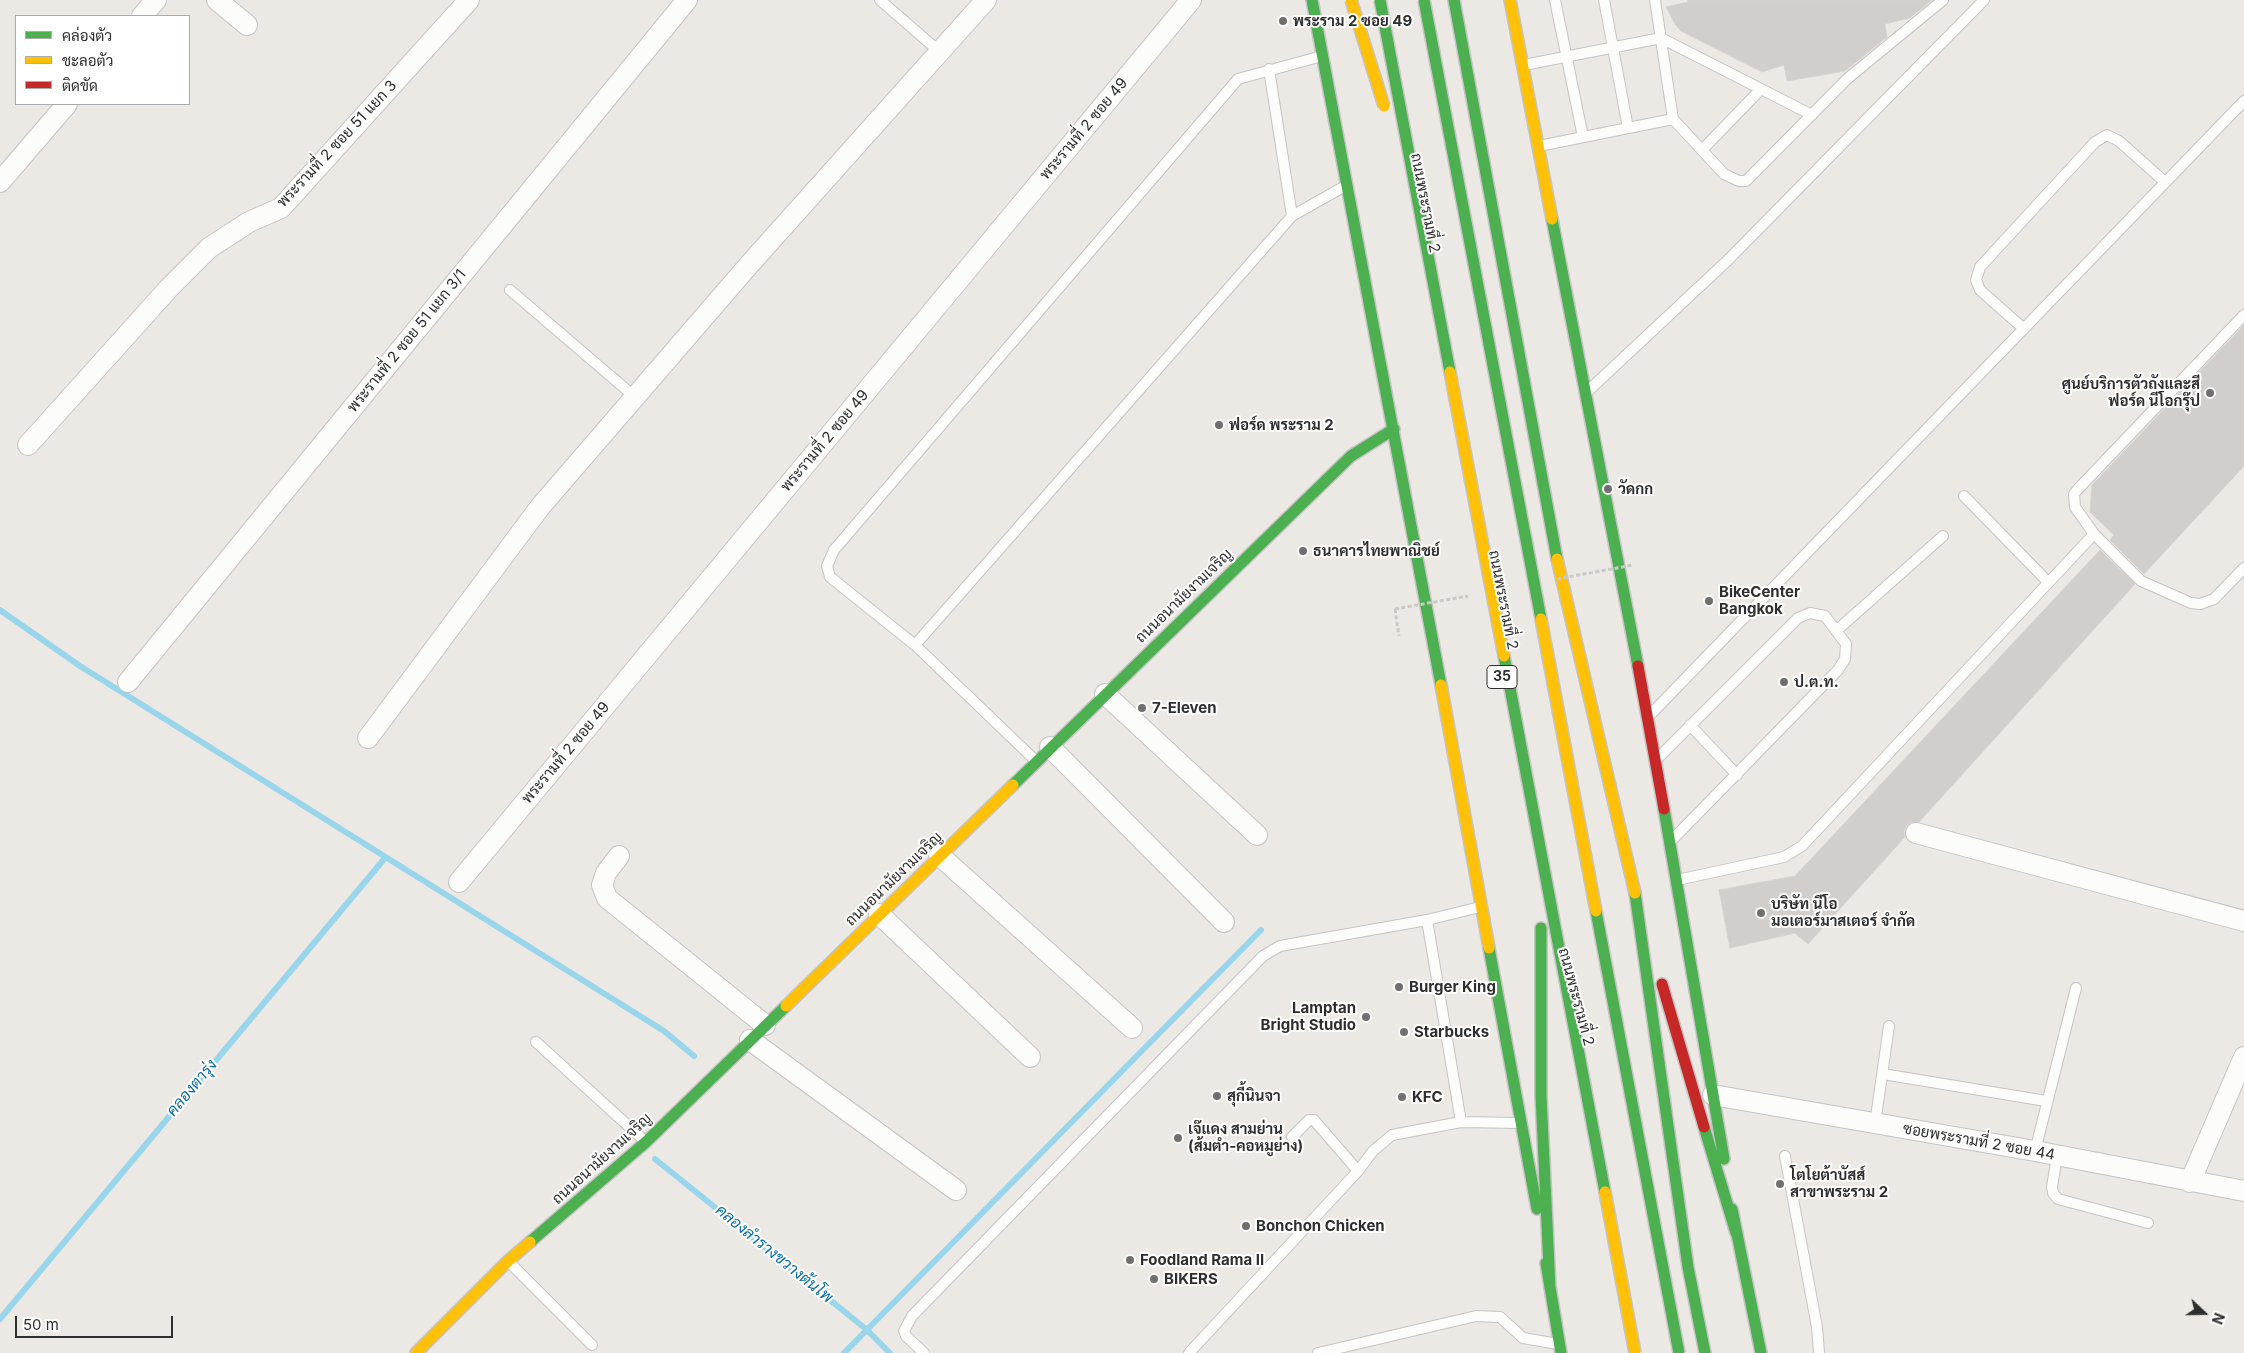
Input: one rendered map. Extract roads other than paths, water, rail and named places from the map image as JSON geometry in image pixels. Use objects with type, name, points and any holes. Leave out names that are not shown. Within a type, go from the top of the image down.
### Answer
[{"type":"main road","points":[[1312,0],[1394,429],[1522,1123],[1560,1349]]},
{"type":"main road","points":[[1351,0],[1422,224]]},
{"type":"main road","name":"ถนนพระรามที่ 2","points":[[1372,0],[1408,200],[1514,738],[1536,890]]},
{"type":"main road","points":[[1380,0],[1634,1353]]},
{"type":"main road","points":[[1424,0],[1679,1353]]},
{"type":"main road","points":[[1449,0],[1453,58]]},
{"type":"main road","points":[[1454,0],[1552,540],[1634,886],[1736,1233]]},
{"type":"main road","points":[[1510,0],[1656,760],[1736,1233],[1761,1353]]},
{"type":"main road","points":[[1457,107],[1464,214]]},
{"type":"main road","name":"ถนนอนามัยงามเจริญ","points":[[416,1353],[508,1261],[646,1142],[1351,456],[1394,429]]},
{"type":"main road","points":[[1634,886],[1688,1267],[1704,1353]]},
{"type":"main road","name":"ถนนพระรามที่ 2","points":[[1550,1288],[1542,1096],[1541,923],[1573,1036],[1634,1353]]},
{"type":"street","points":[[143,15],[156,0]]},
{"type":"street","points":[[217,0],[247,25]]},
{"type":"street","name":"พระรามที่ 2 ซอย 51 แยก 3","points":[[28,445],[169,288],[209,248],[249,222],[281,208],[469,0]]},
{"type":"street","name":"พระรามที่ 2 ซอย 51 แยก 3/1","points":[[128,682],[687,0]]},
{"type":"street","points":[[368,738],[540,506],[748,266],[941,53],[986,0]]},
{"type":"street","name":"พระรามที่ 2 ซอย 49","points":[[459,882],[1191,0]]},
{"type":"street","points":[[0,182],[66,105]]},
{"type":"street","points":[[1105,694],[1257,835]]},
{"type":"street","points":[[1043,754],[1224,922]]},
{"type":"street","points":[[1916,833],[2244,921]]},
{"type":"street","points":[[939,855],[1132,1028]]},
{"type":"street","points":[[619,856],[606,873],[602,885],[607,898],[765,1026]]},
{"type":"street","points":[[879,914],[1030,1057]]},
{"type":"street","points":[[750,1040],[956,1190]]},
{"type":"street","points":[[2190,1182],[2244,1057]]},
{"type":"street","name":"ซอยพระรามที่ 2 ซอย 44","points":[[1713,1096],[2035,1151],[2244,1191]]},
{"type":"lane","points":[[880,0],[941,53]]},
{"type":"lane","points":[[1555,0],[1583,137]]},
{"type":"lane","points":[[1604,0],[1628,128]]},
{"type":"lane","points":[[1654,0],[1673,119],[1724,174],[1733,180],[1746,181],[1847,79],[1943,0]]},
{"type":"lane","points":[[1586,393],[1728,260],[1984,0]]},
{"type":"lane","points":[[1523,65],[1661,38],[1812,114]]},
{"type":"lane","points":[[1043,754],[915,645],[830,577],[827,566],[834,550],[1238,79],[1322,56]]},
{"type":"lane","points":[[1269,69],[1292,216]]},
{"type":"lane","points":[[1702,150],[1761,89]]},
{"type":"lane","points":[[1647,719],[2244,101]]},
{"type":"lane","points":[[1539,146],[1673,119]]},
{"type":"lane","points":[[2024,329],[1980,290],[1976,280],[1980,267],[2095,142],[2107,135],[2119,141],[2165,182]]},
{"type":"lane","points":[[915,645],[1292,216],[1348,184]]},
{"type":"lane","points":[[510,290],[635,397]]},
{"type":"lane","points":[[2244,315],[2074,494],[2075,507],[2094,534],[2141,581],[2191,603],[2200,604],[2214,599],[2244,568]]},
{"type":"lane","points":[[1964,496],[2048,582]]},
{"type":"lane","points":[[1676,880],[1784,857],[1802,846],[2094,534]]},
{"type":"lane","points":[[1836,631],[1942,536]]},
{"type":"lane","points":[[1656,760],[1798,618],[1810,613],[1825,616],[1846,644],[1845,658],[1838,670],[1669,843]]},
{"type":"lane","points":[[1690,725],[1737,775]]},
{"type":"lane","points":[[924,1353],[906,1336],[904,1331],[912,1316],[1263,956],[1280,946],[1427,920],[1482,907]]},
{"type":"lane","points":[[1427,920],[1461,1122]]},
{"type":"lane","points":[[2035,1151],[2046,1101],[2076,988]]},
{"type":"lane","points":[[1875,1124],[1889,1026]]},
{"type":"lane","points":[[536,1042],[646,1142]]},
{"type":"lane","points":[[1883,1074],[2046,1101]]},
{"type":"lane","points":[[1292,1137],[1309,1120],[1314,1120],[1358,1171]]},
{"type":"lane","points":[[1189,1353],[1358,1171],[1373,1150],[1392,1135],[1461,1122],[1522,1123]]},
{"type":"lane","points":[[1785,1156],[1817,1327],[1819,1353]]},
{"type":"lane","points":[[2057,1156],[2052,1187],[2053,1193],[2058,1199],[2148,1223]]},
{"type":"lane","points":[[508,1261],[592,1345]]},
{"type":"lane","points":[[1318,1353],[1476,1316],[1500,1317],[1523,1338],[1560,1349]]},
{"type":"waterway","points":[[0,610],[80,666],[664,1031],[694,1056]]},
{"type":"waterway","name":"คลองตารุ่ง","points":[[0,1319],[385,858]]},
{"type":"waterway","points":[[844,1353],[1261,930]]},
{"type":"waterway","name":"คลองลำรางขวางต้นโพ","points":[[655,1159],[866,1329],[890,1353]]},
{"type":"place","name":"พระราม 2 ซอย 49","points":[[1283,21]]},
{"type":"place","name":"ศูนย์บริการตัวถังและสี ฟอร์ด นีโอกรุ๊ป","points":[[2210,393]]},
{"type":"place","name":"ฟอร์ด พระราม 2","points":[[1219,425]]},
{"type":"place","name":"วัดกก","points":[[1608,489]]},
{"type":"place","name":"ธนาคารไทยพาณิชย์","points":[[1303,551]]},
{"type":"place","name":"BikeCenter Bangkok","points":[[1709,601]]},
{"type":"place","name":"ป.ต.ท.","points":[[1784,682]]},
{"type":"place","name":"7-Eleven","points":[[1142,708]]},
{"type":"place","name":"บริษัท นีโอ มอเตอร์มาสเตอร์ จำกัด","points":[[1761,913]]},
{"type":"place","name":"Burger King","points":[[1399,987]]},
{"type":"place","name":"Lamptan Bright Studio","points":[[1366,1017]]},
{"type":"place","name":"Starbucks","points":[[1404,1032]]},
{"type":"place","name":"สุกี้นินจา","points":[[1217,1096]]},
{"type":"place","name":"KFC","points":[[1402,1097]]},
{"type":"place","name":"เจ๊แดง สามย่าน (ส้มตำ-คอหมูย่าง)","points":[[1178,1138]]},
{"type":"place","name":"โตโยต้าบัสส์ สาขาพระราม 2","points":[[1780,1184]]},
{"type":"place","name":"Bonchon Chicken","points":[[1246,1226]]},
{"type":"place","name":"Foodland Rama II","points":[[1130,1260]]},
{"type":"place","name":"BIKERS","points":[[1154,1279]]}]
